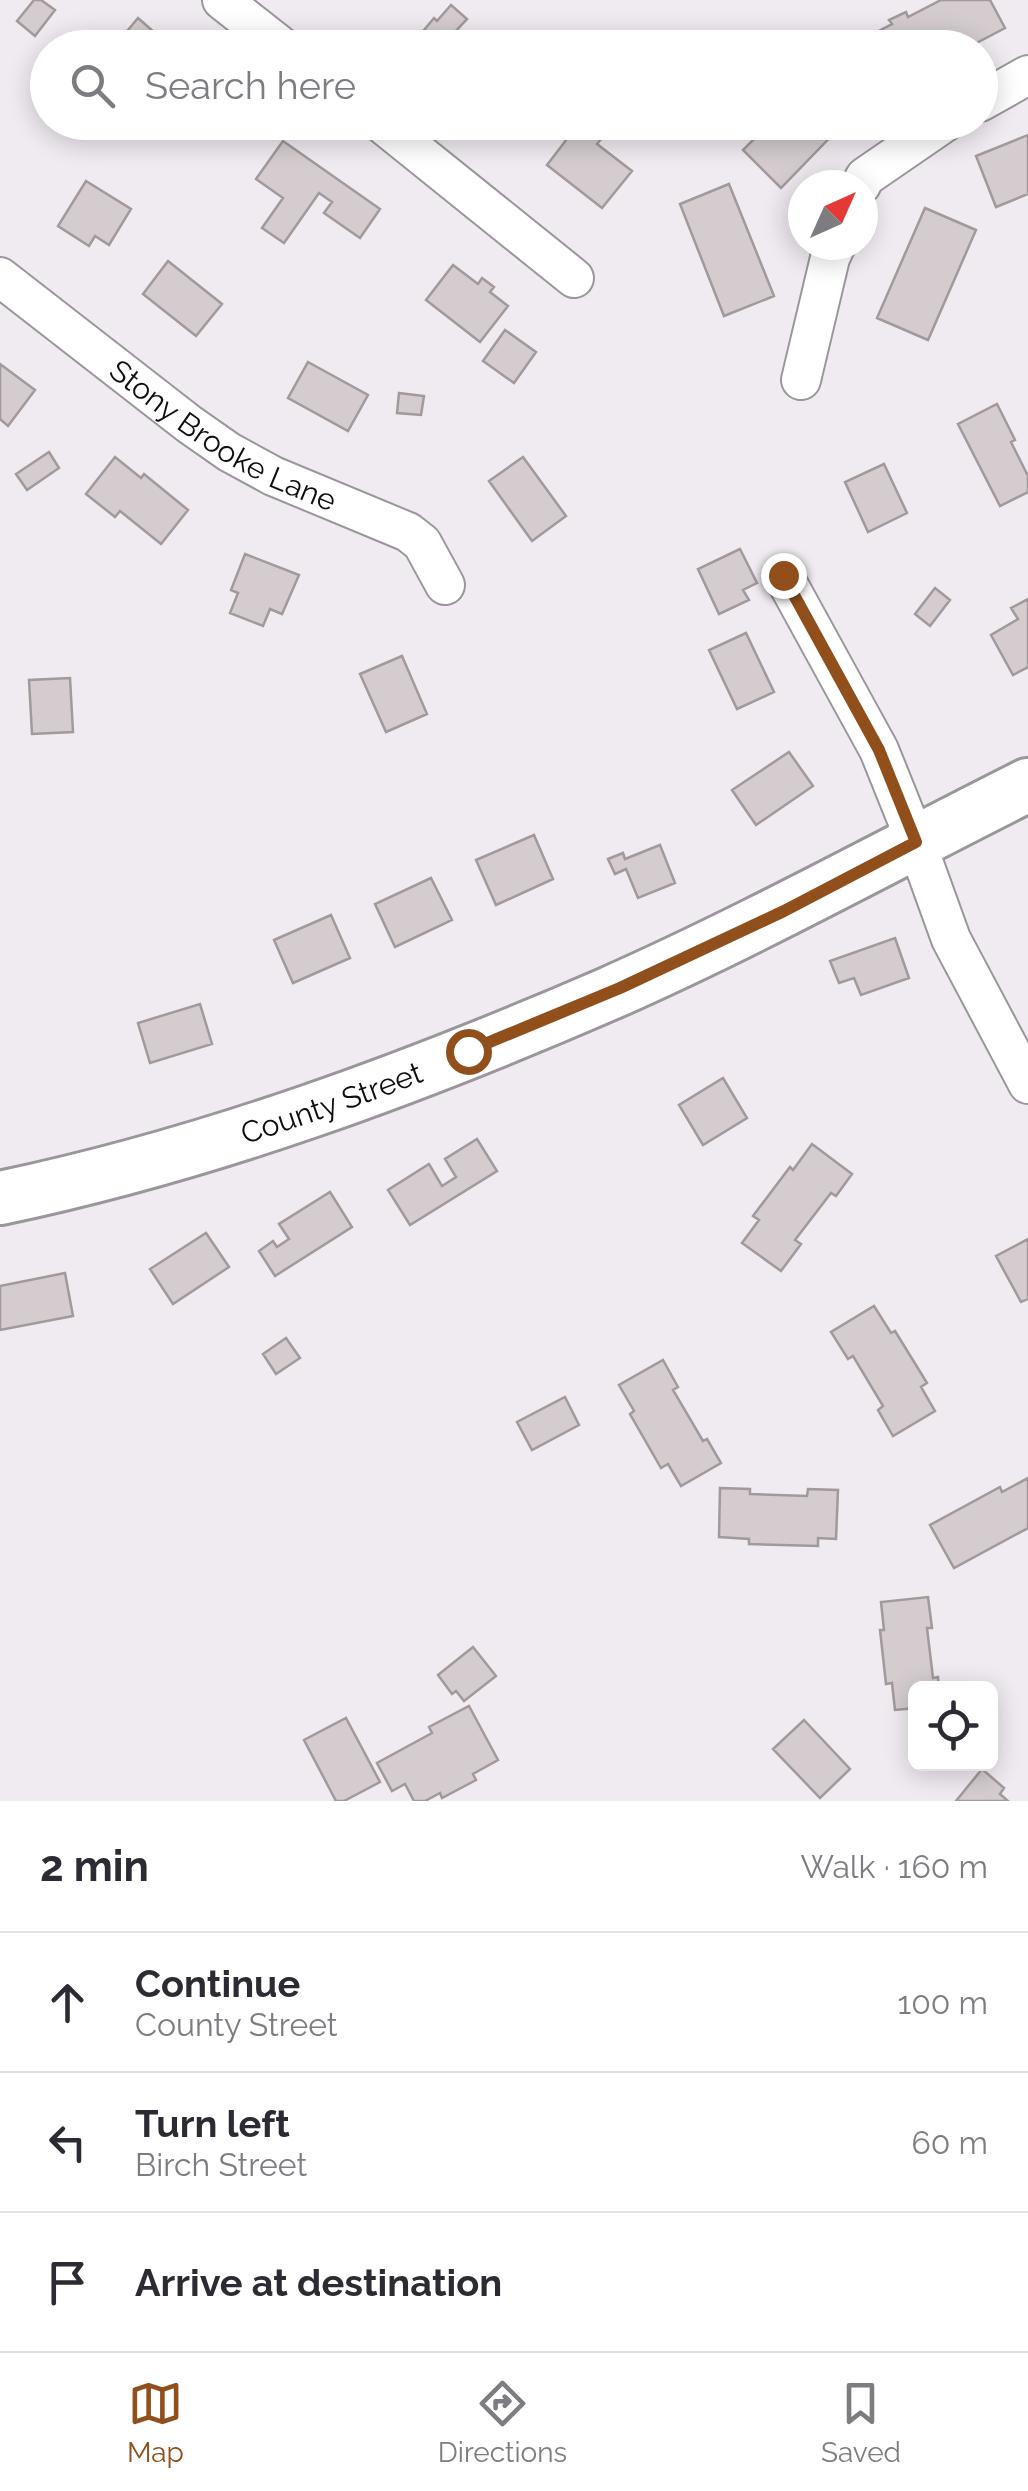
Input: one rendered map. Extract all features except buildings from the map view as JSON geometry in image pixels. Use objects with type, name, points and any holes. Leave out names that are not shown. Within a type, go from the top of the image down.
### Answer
[{"type":"main road","name":"County Street","points":[[0,1198],[196,1149],[396,1080],[620,988],[784,911],[1028,786]]},
{"type":"street","points":[[222,0],[260,30]]},
{"type":"street","points":[[998,92],[1028,75]]},
{"type":"street","points":[[402,140],[574,278]]},
{"type":"street","points":[[875,170],[919,140]]},
{"type":"street","points":[[802,380],[830,260]]},
{"type":"street","name":"Stony Brooke Lane","points":[[0,278],[229,452],[273,476],[408,532],[422,543],[446,585]]},
{"type":"street","points":[[783,575],[879,750],[951,939],[1028,1084]]},
{"type":"route","points":[[468,1051],[620,988],[784,911],[916,842],[879,750],[783,575]]}]
